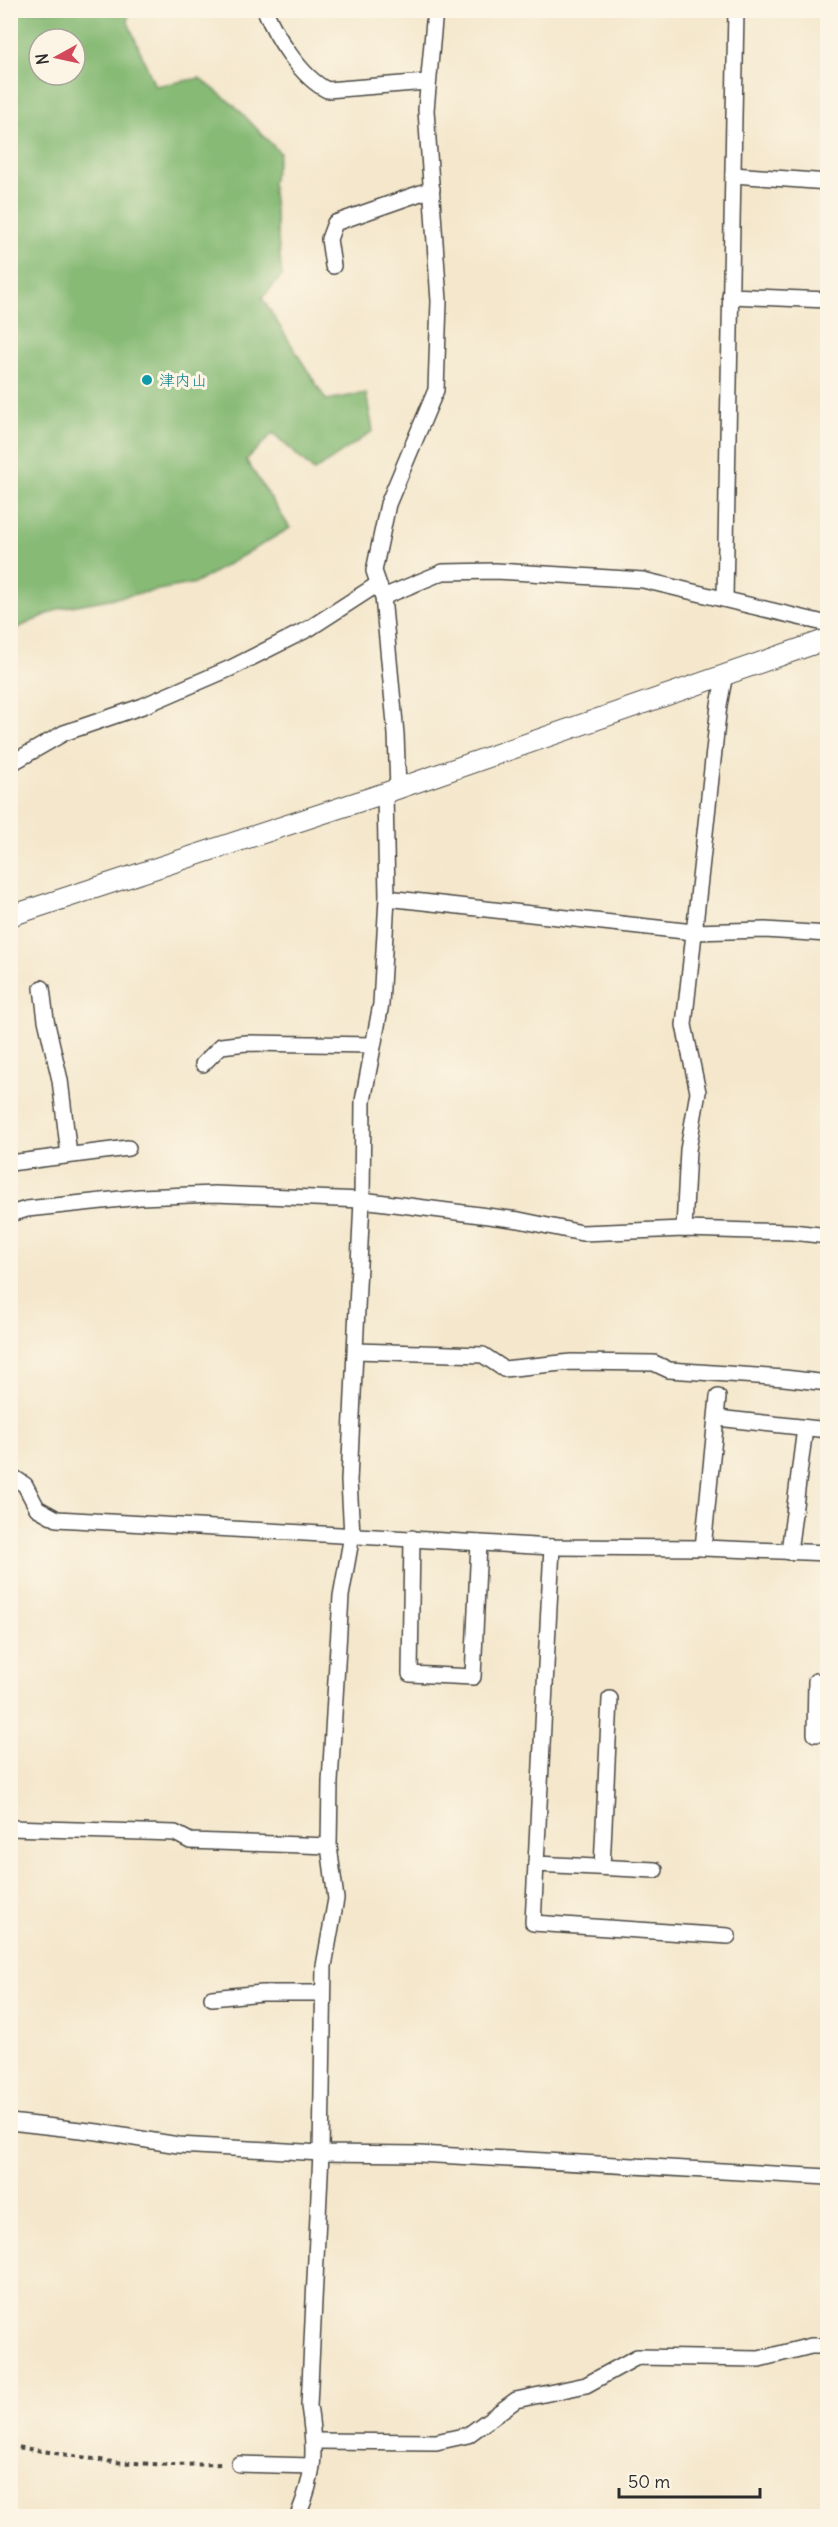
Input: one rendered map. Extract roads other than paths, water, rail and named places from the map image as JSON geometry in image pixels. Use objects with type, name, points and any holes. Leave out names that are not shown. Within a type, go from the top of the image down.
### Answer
[{"type":"street","points":[[265,10],[273,31],[289,53],[317,85],[327,90],[427,82]]},
{"type":"street","points":[[298,2517],[310,2486],[314,2441],[309,2406],[321,2153],[324,1966],[336,1899],[329,1846],[330,1782],[341,1596],[352,1535],[349,1481],[362,1200],[363,1101],[381,1004],[391,791],[396,734],[381,590],[374,571],[388,504],[436,390],[439,301],[426,110],[435,10]]},
{"type":"street","points":[[725,598],[736,10]]},
{"type":"street","points":[[733,175],[828,182]]},
{"type":"street","points":[[333,266],[329,239],[334,223],[432,189]]},
{"type":"street","points":[[730,296],[828,300]]},
{"type":"street","points":[[10,764],[64,733],[143,706],[231,668],[381,590],[443,572],[496,571],[643,580],[828,624]]},
{"type":"street","points":[[10,916],[391,791],[828,639]]},
{"type":"street","points":[[684,1228],[688,1150],[698,1092],[684,1025],[693,932],[725,674]]},
{"type":"street","points":[[387,898],[693,932],[765,930],[828,934]]},
{"type":"street","points":[[42,988],[46,1020],[60,1080],[69,1155]]},
{"type":"street","points":[[204,1064],[221,1046],[246,1043],[373,1046]]},
{"type":"street","points":[[10,1162],[128,1148]]},
{"type":"street","points":[[10,1214],[27,1209],[140,1197],[215,1194],[362,1200],[519,1220],[582,1233],[684,1228],[792,1232],[828,1236]]},
{"type":"street","points":[[356,1351],[483,1355],[504,1369],[571,1362],[654,1364],[669,1370],[828,1383]]},
{"type":"street","points":[[703,1548],[718,1397]]},
{"type":"street","points":[[717,1418],[828,1430]]},
{"type":"street","points":[[789,1552],[804,1428]]},
{"type":"street","points":[[10,1475],[25,1485],[37,1508],[57,1519],[552,1547],[703,1548],[828,1553]]},
{"type":"street","points":[[412,1538],[410,1674],[473,1677],[479,1543]]},
{"type":"street","points":[[552,1547],[533,1923],[728,1936]]},
{"type":"street","points":[[816,1681],[815,1734],[828,1733]]},
{"type":"street","points":[[602,1867],[610,1699]]},
{"type":"street","points":[[10,1828],[175,1833],[190,1841],[329,1846]]},
{"type":"street","points":[[536,1864],[655,1870]]},
{"type":"street","points":[[212,1998],[262,1993],[323,1993]]},
{"type":"street","points":[[10,2122],[98,2132],[178,2145],[321,2153],[419,2154],[828,2177]]},
{"type":"street","points":[[314,2441],[436,2442],[468,2435],[516,2400],[586,2385],[637,2356],[759,2359],[811,2346],[828,2346]]},
{"type":"street","points":[[238,2464],[312,2466]]},
{"type":"place","name":"津内山","points":[[147,380]]}]
